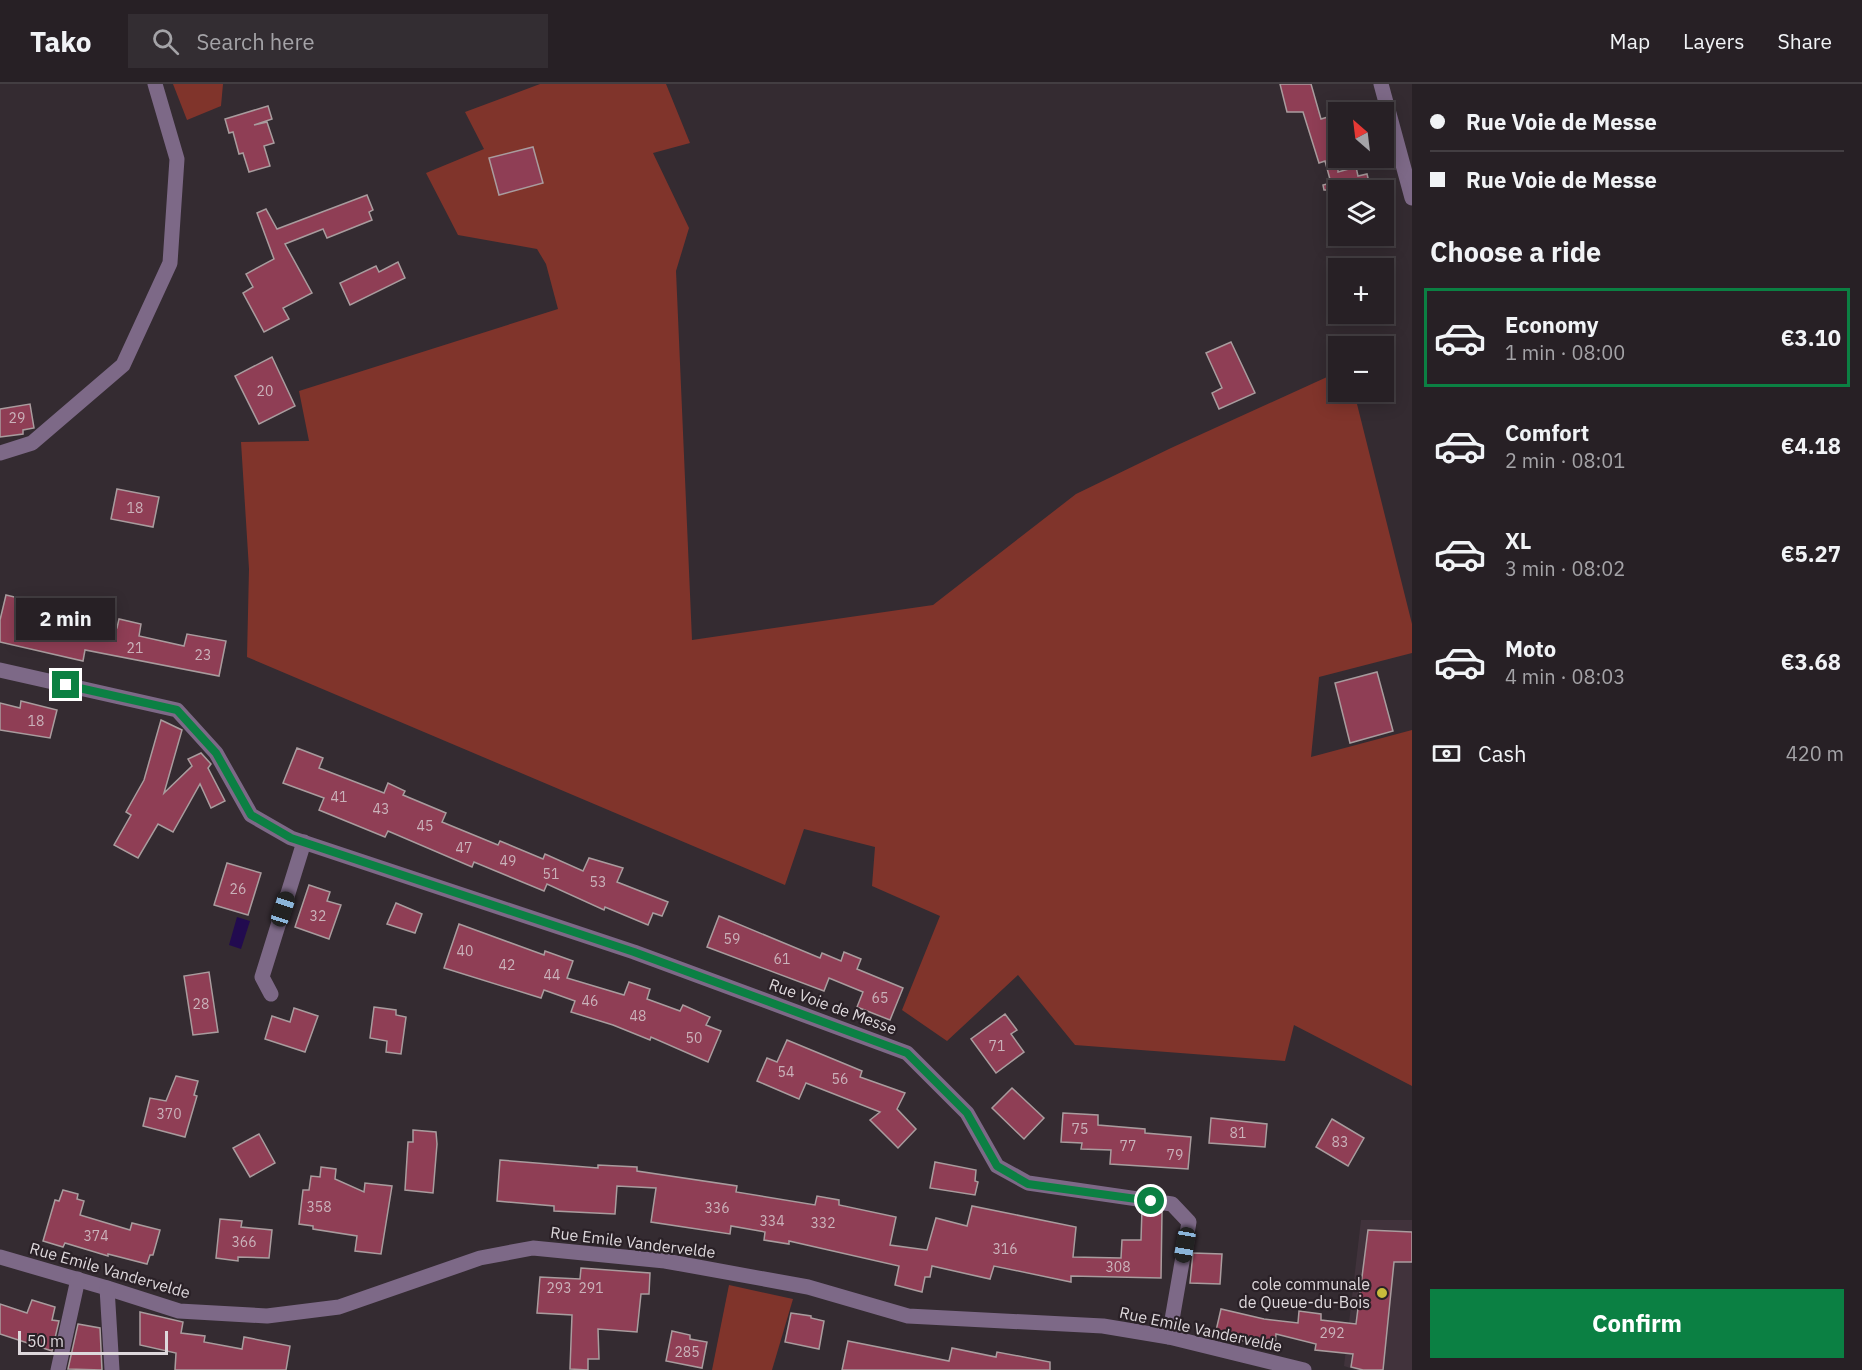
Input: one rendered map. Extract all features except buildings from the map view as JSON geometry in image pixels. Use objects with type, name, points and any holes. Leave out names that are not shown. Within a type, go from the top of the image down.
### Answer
[{"type":"street","points":[[0,453],[32,442],[123,365],[170,263],[177,159],[155,84]]},
{"type":"street","points":[[1381,84],[1412,198]]},
{"type":"street","name":"Rue Voie de Messe","points":[[0,670],[177,710],[216,753],[251,815],[291,838],[634,952],[907,1053],[967,1113],[997,1166],[1028,1184],[1172,1204],[1189,1222],[1168,1337]]},
{"type":"street","points":[[271,994],[262,977],[304,842]]},
{"type":"street","name":"Rue Emile Vandervelde","points":[[0,1257],[179,1311],[267,1316],[339,1307],[480,1258],[533,1248],[665,1261],[808,1287],[908,1316],[1103,1326],[1168,1337],[1304,1370]]},
{"type":"street","points":[[58,1370],[78,1279]]},
{"type":"street","points":[[107,1288],[112,1370]]},
{"type":"shaded area","points":[[173,84],[223,84],[221,106],[187,120]]},
{"type":"shaded area","points":[[540,84],[666,84],[690,143],[653,153],[689,228],[676,271],[692,640],[933,605],[1076,494],[1171,448],[1328,377],[1328,402],[1356,402],[1412,624],[1412,653],[1319,677],[1311,757],[1412,730],[1412,1086],[1294,1025],[1285,1061],[1075,1045],[1018,975],[947,1041],[902,1010],[940,916],[872,886],[875,847],[804,829],[785,885],[247,657],[249,569],[241,442],[309,441],[299,391],[558,309],[546,264],[537,249],[458,235],[426,173],[484,149],[465,112]]},
{"type":"shaded area","points":[[237,917],[250,921],[241,949],[229,945]]},
{"type":"shaded area","name":"cole communale de Queue-du-Bois","points":[[1361,1220],[1412,1220],[1412,1370],[1356,1370],[1344,1366]]},
{"type":"shaded area","points":[[729,1285],[793,1299],[772,1370],[712,1370]]},
{"type":"place","name":"cole communale de Queue-du-Bois","points":[[1382,1293]]},
{"type":"route","points":[[66,685],[177,710],[216,753],[251,815],[291,838],[634,952],[907,1053],[967,1113],[997,1166],[1028,1184],[1151,1201]]}]
